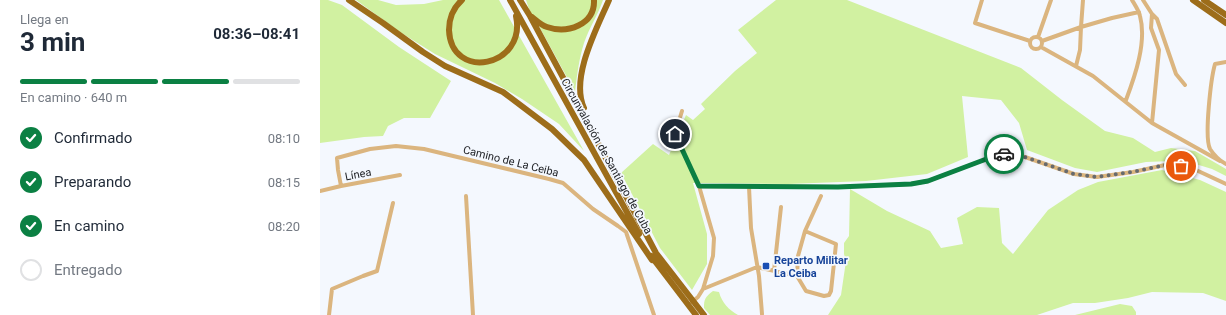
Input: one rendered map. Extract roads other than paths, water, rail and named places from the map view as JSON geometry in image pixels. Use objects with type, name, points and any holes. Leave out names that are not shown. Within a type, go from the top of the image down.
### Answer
[{"type":"highway","points":[[349,0],[445,66],[503,92],[552,129],[584,160],[652,260]]},
{"type":"highway","points":[[462,0],[457,5],[450,17],[449,34],[452,45],[458,52],[467,60],[478,63],[493,61],[499,58],[512,44],[518,22],[515,9]]},
{"type":"highway","name":"Circunvalación de Santiago de Cuba","points":[[510,0],[652,260],[691,304],[704,315]]},
{"type":"highway","name":"Circunvalación de Santiago de Cuba","points":[[520,0],[530,16],[656,253],[691,304],[696,315]]},
{"type":"highway","points":[[530,16],[542,25],[549,28],[564,30],[572,28],[580,25],[587,19],[592,10],[594,0]]},
{"type":"highway","points":[[603,152],[582,103],[580,93],[582,68],[592,39],[609,0]]},
{"type":"highway","points":[[1192,0],[1226,23]]},
{"type":"highway","points":[[1204,0],[1226,15]]},
{"type":"street","points":[[982,0],[975,23],[1030,41]]},
{"type":"street","points":[[1038,37],[1051,0]]},
{"type":"street","points":[[1076,66],[1080,50],[1083,0]]},
{"type":"street","points":[[1126,100],[1132,83],[1143,30],[1139,12],[1132,0]]},
{"type":"street","points":[[1143,0],[1157,19],[1176,74],[1185,84]]},
{"type":"street","points":[[1042,41],[1112,18],[1139,12]]},
{"type":"street","points":[[1152,14],[1151,28],[1158,50],[1152,122]]},
{"type":"street","points":[[1030,41],[1032,38],[1038,37]]},
{"type":"street","points":[[1038,37],[1042,41]]},
{"type":"street","points":[[1030,41],[1030,46],[1033,49],[1038,49],[1041,47],[1093,76],[1126,100],[1152,122],[1226,164]]},
{"type":"street","points":[[1041,47],[1042,41]]},
{"type":"street","points":[[1220,161],[1210,149],[1207,138],[1212,75],[1215,64],[1226,62]]},
{"type":"street","points":[[682,111],[675,134],[699,186],[714,238],[713,256],[703,289],[691,304]]},
{"type":"street","name":"Camino de La Ceiba","points":[[341,186],[337,158],[370,149],[396,146],[424,149],[563,183],[593,209],[626,232],[654,315]]},
{"type":"street","points":[[699,186],[838,187],[911,184],[928,181],[997,155],[1007,154],[1025,157],[1074,174],[1097,177],[1165,165],[1181,166],[1196,170],[1226,184]]},
{"type":"street","name":"Línea","points":[[320,191],[400,175]]},
{"type":"street","points":[[749,187],[751,228],[762,314]]},
{"type":"street","points":[[466,196],[473,315]]},
{"type":"street","points":[[805,231],[836,244],[831,290],[829,294],[824,296],[806,291],[797,276],[798,256],[805,231],[821,196]]},
{"type":"street","points":[[329,315],[332,289],[377,271],[393,203]]},
{"type":"street","points":[[774,270],[782,207]]},
{"type":"street","points":[[618,226],[631,229]]},
{"type":"street","points":[[703,289],[757,267],[797,276]]},
{"type":"place","name":"Reparto Militar La Ceiba","points":[[766,266]]}]
